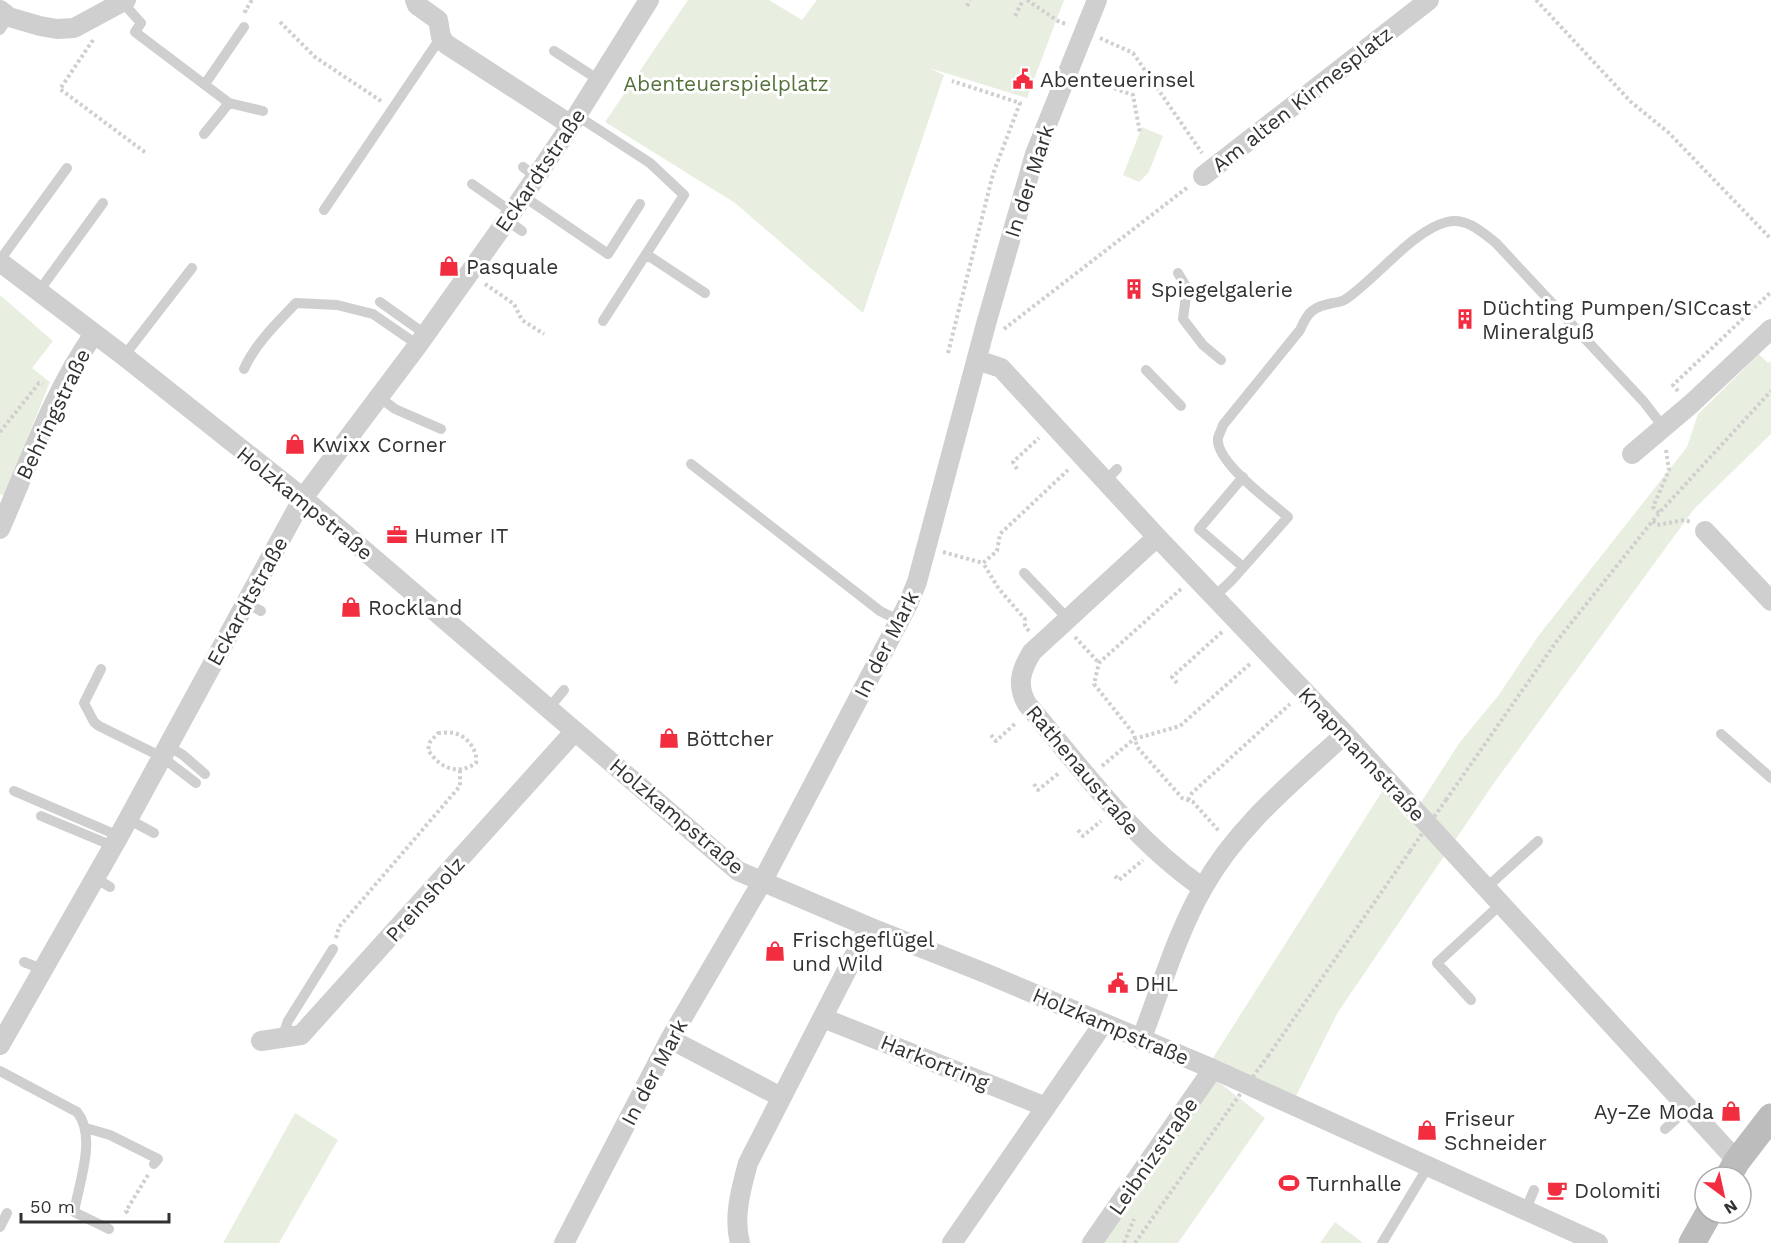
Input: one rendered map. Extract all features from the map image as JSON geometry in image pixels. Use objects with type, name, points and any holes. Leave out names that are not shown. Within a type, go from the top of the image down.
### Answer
[{"type":"street","name":"Eckardtstraße","points":[[0,1045],[44,970],[102,882],[120,834],[165,752],[254,607],[303,498],[470,273],[516,215],[529,172],[573,120],[649,0]]},
{"type":"street","name":"In der Mark","points":[[564,1243],[670,1040],[762,882],[900,621],[917,582],[984,362],[1035,154],[1097,0]]},
{"type":"street","name":"Am alten Kirmesplatz","points":[[1203,176],[1429,0]]},
{"type":"street","points":[[2,17],[57,29],[74,28],[124,1]]},
{"type":"street","points":[[421,3],[438,20],[441,37],[446,44],[573,120]]},
{"type":"street","name":"Holzkampstraße","points":[[0,261],[303,498],[738,871],[1214,1069],[1598,1243]]},
{"type":"street","points":[[1632,454],[1664,428],[1771,329]]},
{"type":"street","name":"Behringstraße","points":[[0,529],[60,391],[94,334]]},
{"type":"street","name":"Knapmannstraße","points":[[984,362],[1000,368],[1082,457],[1111,475],[1157,537],[1345,734],[1688,1108],[1730,1165]]},
{"type":"street","points":[[1705,531],[1771,601]]},
{"type":"street","name":"Rathenaustraße","points":[[1157,537],[1032,652],[1020,676],[1023,698],[1087,778],[1155,850],[1177,870],[1203,888]]},
{"type":"street","name":"Preinsholz","points":[[261,1041],[301,1035],[575,732]]},
{"type":"street","points":[[1141,1040],[1182,933],[1203,888],[1232,844],[1271,801],[1345,734]]},
{"type":"street","points":[[740,1243],[739,1206],[746,1170],[754,1149],[869,927]]},
{"type":"street","name":"Harkortring","points":[[823,1018],[1046,1107]]},
{"type":"street","points":[[952,1243],[1103,1024]]},
{"type":"street","points":[[670,1040],[781,1097]]},
{"type":"street","name":"Leibnizstraße","points":[[1092,1243],[1214,1069]]},
{"type":"street","points":[[1736,1165],[1771,1117]]},
{"type":"street","points":[[1692,1243],[1702,1225]]},
{"type":"lane","points":[[124,1],[141,23],[135,32],[229,103],[262,111]]},
{"type":"lane","points":[[205,84],[244,27]]},
{"type":"lane","points":[[324,210],[441,37]]},
{"type":"lane","points":[[554,51],[598,80]]},
{"type":"lane","points":[[204,134],[229,103]]},
{"type":"lane","points":[[573,120],[650,163],[684,195],[603,321]]},
{"type":"lane","points":[[0,261],[67,168]]},
{"type":"lane","points":[[472,184],[516,215],[608,254],[640,204]]},
{"type":"lane","points":[[39,291],[103,203]]},
{"type":"lane","points":[[1214,597],[1288,517],[1232,467],[1222,453],[1218,440],[1223,425],[1300,330],[1306,316],[1316,307],[1343,301],[1418,237],[1437,225],[1448,221],[1461,221],[1479,230],[1496,243],[1644,402],[1664,428]]},
{"type":"lane","points":[[646,254],[705,294]]},
{"type":"lane","points":[[124,356],[192,268]]},
{"type":"lane","points":[[1178,273],[1187,288],[1183,318],[1203,345],[1221,360]]},
{"type":"lane","points":[[380,302],[421,339]]},
{"type":"lane","points":[[244,369],[273,327],[296,303],[337,305],[373,314],[421,339]]},
{"type":"lane","points":[[1146,370],[1181,406]]},
{"type":"lane","points":[[379,397],[395,409],[441,429]]},
{"type":"lane","points":[[691,464],[880,611],[900,621]]},
{"type":"lane","points":[[1243,477],[1199,529],[1243,567]]},
{"type":"lane","points":[[1024,573],[1065,621]]},
{"type":"lane","points":[[101,669],[84,703],[94,722],[165,752],[183,755],[205,774]]},
{"type":"lane","points":[[548,709],[564,690]]},
{"type":"lane","points":[[1721,734],[1771,778]]},
{"type":"lane","points":[[165,752],[177,767],[196,783]]},
{"type":"lane","points":[[14,791],[120,834]]},
{"type":"lane","points":[[41,816],[120,834],[154,833]]},
{"type":"lane","points":[[1486,888],[1538,841]]},
{"type":"lane","points":[[1471,1000],[1437,963],[1501,904]]},
{"type":"lane","points":[[282,1038],[288,1021],[333,949]]},
{"type":"lane","points":[[24,962],[44,970]]},
{"type":"lane","points":[[0,1071],[77,1112],[84,1120],[88,1140],[74,1212],[109,1229]]},
{"type":"lane","points":[[1665,1129],[1688,1108]]},
{"type":"lane","points":[[86,1128],[110,1135],[158,1159],[153,1167]]},
{"type":"lane","points":[[1382,1243],[1429,1165]]},
{"type":"lane","points":[[1526,1209],[1534,1190]]},
{"type":"lane","points":[[0,1227],[7,1212]]},
{"type":"path","points":[[967,6],[970,0]]},
{"type":"path","points":[[1015,16],[1025,0],[1058,21],[1133,53],[1192,138]]},
{"type":"path","points":[[1536,0],[1631,102],[1669,134],[1771,239]]},
{"type":"path","points":[[103,12],[102,28],[60,88],[146,153]]},
{"type":"path","points":[[280,22],[315,57],[392,108]]},
{"type":"path","points":[[1069,71],[1133,95],[1140,132]]},
{"type":"path","points":[[948,353],[993,174],[1020,103],[952,81]]},
{"type":"path","points":[[984,362],[998,334],[1203,176]]},
{"type":"path","points":[[470,273],[514,304],[522,320],[544,334]]},
{"type":"path","points":[[1673,385],[1771,292]]},
{"type":"path","points":[[0,432],[39,383],[60,391]]},
{"type":"path","points":[[1135,1243],[1556,642],[1659,513],[1771,391]]},
{"type":"path","points":[[1017,469],[1012,462],[1053,425]]},
{"type":"path","points":[[1659,513],[1653,507],[1669,470],[1664,428]]},
{"type":"path","points":[[983,563],[997,551],[1000,534],[1082,457]]},
{"type":"path","points":[[1653,521],[1657,525],[1684,520]]},
{"type":"path","points":[[926,548],[983,563],[997,586],[1025,619],[1024,626],[1041,644]]},
{"type":"path","points":[[1194,576],[1099,663],[1094,684],[1134,734],[1137,747],[1182,798],[1193,802],[1232,844]]},
{"type":"path","points":[[1177,683],[1172,677],[1235,619]]},
{"type":"path","points":[[1065,621],[1099,663]]},
{"type":"path","points":[[1087,778],[1134,739],[1180,726],[1264,650]]},
{"type":"path","points":[[1188,800],[1192,793],[1304,691]]},
{"type":"path","points":[[991,735],[996,741],[1032,710]]},
{"type":"path","points":[[438,733],[455,733],[473,746],[477,757],[476,763],[469,768],[459,770],[440,765],[428,750],[430,742],[438,733]]},
{"type":"path","points":[[1034,784],[1038,790],[1073,760]]},
{"type":"path","points":[[333,949],[339,927],[460,786],[459,770]]},
{"type":"path","points":[[1078,830],[1083,836],[1115,809]]},
{"type":"path","points":[[1115,876],[1119,880],[1155,850]]},
{"type":"path","points":[[128,1213],[126,1211],[153,1167]]},
{"type":"green space","name":"Abenteuerspielplatz","points":[[688,0],[769,0],[802,20],[817,0],[1064,0],[1027,98],[929,68],[944,75],[863,313],[735,203],[605,122]]},
{"type":"green space","points":[[1142,127],[1163,136],[1149,172],[1139,182],[1123,175]]},
{"type":"green space","points":[[0,295],[53,341],[32,368],[50,382],[4,496],[0,494]]},
{"type":"green space","points":[[1759,354],[1768,363],[1771,361],[1771,434],[1694,509],[1494,783],[1338,1012],[1295,1098],[1211,1061],[1383,790],[1409,821],[1460,742],[1498,696],[1539,635],[1687,447],[1698,414]]},
{"type":"green space","points":[[1216,1080],[1265,1118],[1178,1243],[1104,1243]]},
{"type":"green space","points":[[295,1113],[338,1140],[279,1243],[223,1243]]},
{"type":"green space","points":[[1335,1222],[1362,1242],[1320,1243]]},
{"type":"place","name":"Abenteuerinsel","points":[[1023,79]]},
{"type":"place","name":"Pasquale","points":[[449,266]]},
{"type":"place","name":"Spiegelgalerie","points":[[1134,289]]},
{"type":"place","name":"Düchting Pumpen/SICcast Mineralguß","points":[[1465,319]]},
{"type":"place","name":"Kwixx Corner","points":[[295,444]]},
{"type":"place","name":"Humer IT","points":[[397,535]]},
{"type":"place","name":"Rockland","points":[[351,607]]},
{"type":"place","name":"Böttcher","points":[[669,738]]},
{"type":"place","name":"Frischgeflügel und Wild","points":[[775,951]]},
{"type":"place","name":"DHL","points":[[1118,983]]},
{"type":"place","name":"Ay-Ze Moda","points":[[1731,1111]]},
{"type":"place","name":"Friseur Schneider","points":[[1427,1130]]},
{"type":"place","name":"Turnhalle","points":[[1289,1183]]},
{"type":"place","name":"Dolomiti","points":[[1557,1190]]}]
